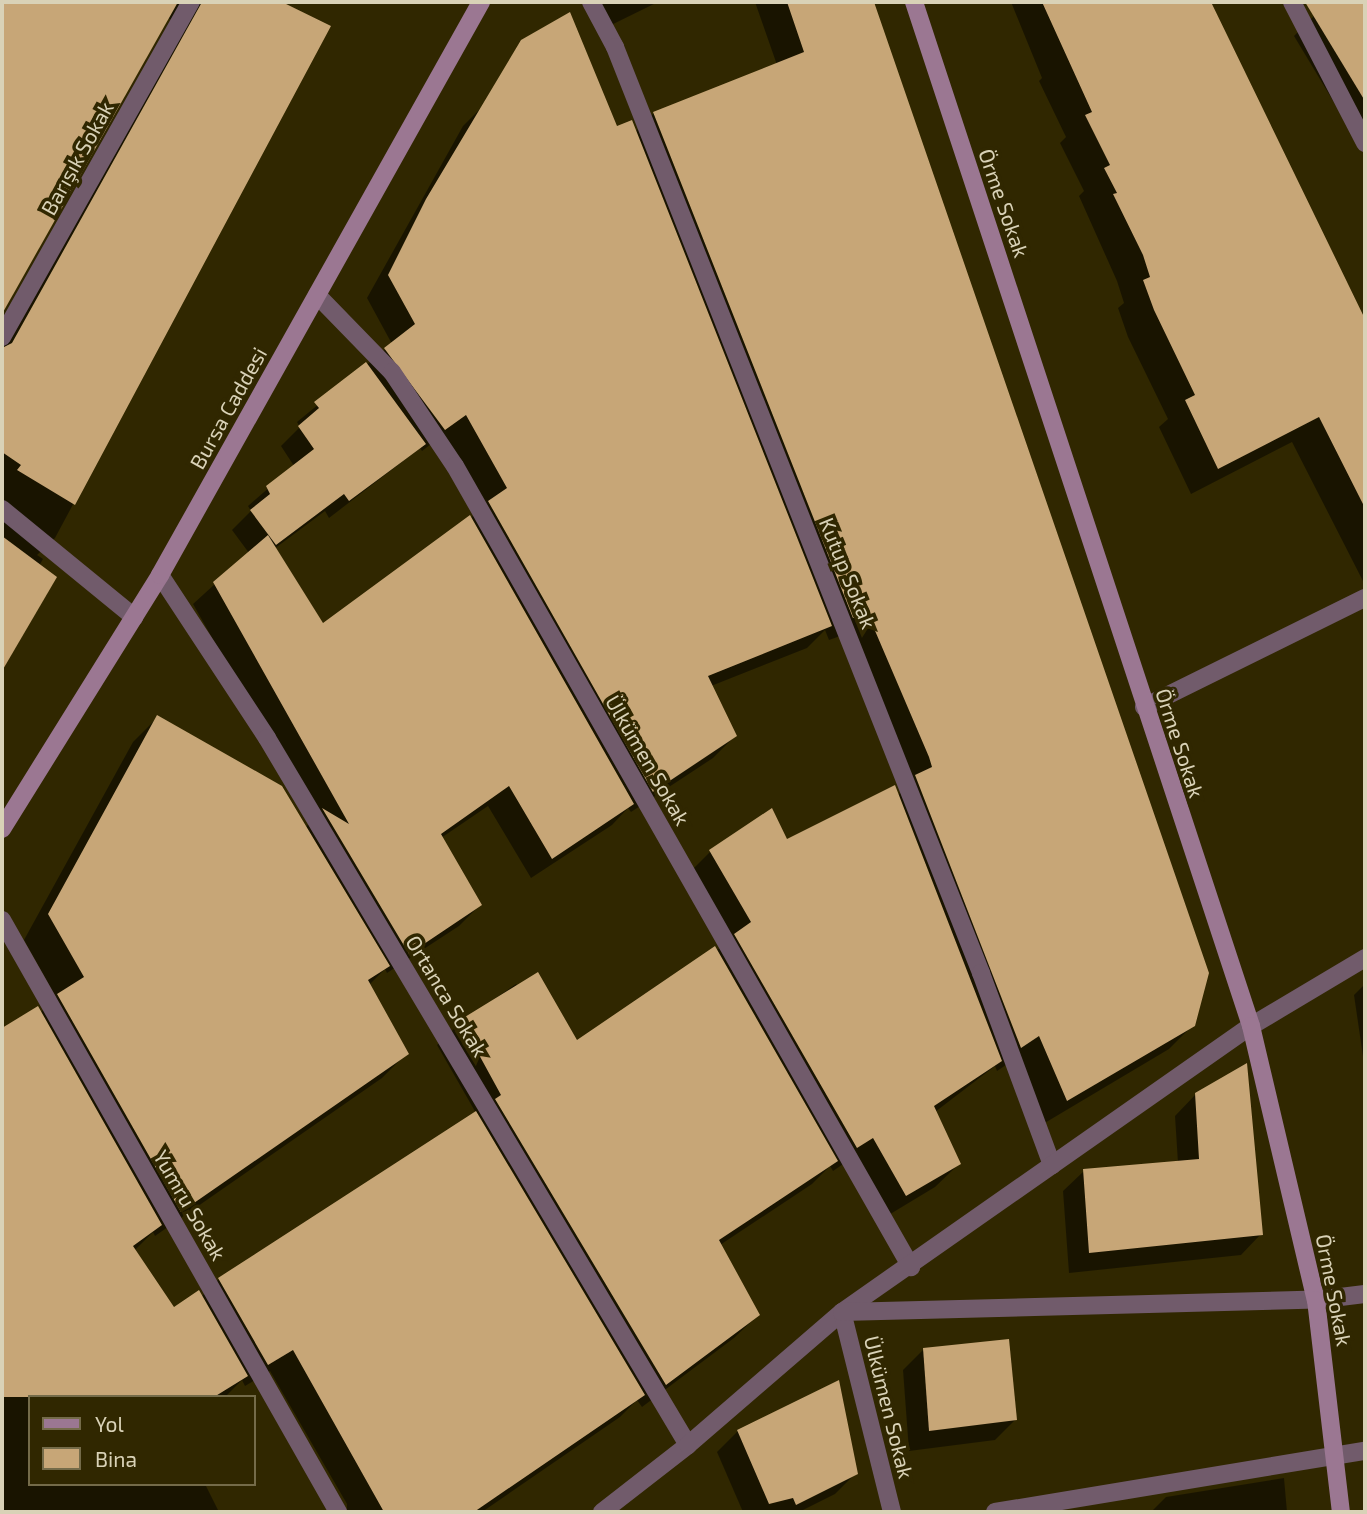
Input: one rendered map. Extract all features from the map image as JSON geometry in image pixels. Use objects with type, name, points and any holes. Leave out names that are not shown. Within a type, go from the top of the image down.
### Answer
[{"type":"main road","name":"Bursa Caddesi","points":[[2,829],[160,575],[481,2]]},
{"type":"main road","name":"Örme Sokak","points":[[914,2],[1068,463],[1144,707],[1251,1027],[1316,1300],[1341,1512]]},
{"type":"street","name":"Barışık Sokak","points":[[2,337],[191,2]]},
{"type":"street","name":"Kutup Sokak","points":[[592,2],[615,47],[981,973],[1052,1165]]},
{"type":"street","points":[[1292,2],[1365,143]]},
{"type":"street","name":"Ülkümen Sokak","points":[[317,295],[391,372],[455,466],[911,1267]]},
{"type":"street","points":[[2,509],[134,617]]},
{"type":"street","name":"Ortanca Sokak","points":[[160,575],[267,738],[688,1445]]},
{"type":"street","points":[[1144,707],[1365,598]]},
{"type":"street","name":"Yumru Sokak","points":[[2,919],[338,1512]]},
{"type":"street","points":[[603,1512],[688,1445],[842,1312],[911,1267],[1251,1027],[1365,958]]},
{"type":"street","points":[[842,1312],[1316,1300],[1365,1294]]},
{"type":"street","name":"Ülkümen Sokak","points":[[842,1312],[892,1512]]},
{"type":"street","points":[[995,1512],[1365,1451]]},
{"type":"building","points":[[2,2],[178,2],[2,314]]},
{"type":"building","points":[[202,2],[282,2],[331,26],[75,505],[17,470],[21,465],[2,452],[2,348],[12,343]]},
{"type":"building","points":[[787,2],[874,2],[1209,973],[1195,1026],[1067,1101],[1039,1036],[1021,1048],[915,775],[932,767],[929,757],[867,612],[853,618],[653,112],[804,52]]},
{"type":"building","points":[[1042,2],[1211,2],[1365,319],[1365,508],[1319,417],[1218,469],[1185,400],[1195,395],[1154,310],[1143,280],[1150,277],[1143,255],[1113,194],[1117,193],[1104,168],[1110,165],[1085,115],[1092,112]]},
{"type":"building","points":[[1305,2],[1365,2],[1365,101]]},
{"type":"building","points":[[570,12],[617,126],[632,120],[832,626],[708,676],[737,736],[653,792],[488,501],[507,488],[466,415],[445,430],[384,348],[415,324],[388,275],[426,199],[521,40]]},
{"type":"building","points":[[366,362],[426,444],[349,501],[344,494],[276,545],[250,510],[270,494],[266,486],[314,449],[298,426],[319,408],[314,402]]},
{"type":"building","points":[[470,515],[634,804],[552,859],[509,786],[441,834],[482,905],[409,954],[322,808],[349,824],[213,582],[268,535],[323,623]]},
{"type":"building","points":[[2,536],[57,577],[2,671]]},
{"type":"building","points":[[157,715],[282,786],[390,966],[368,980],[409,1054],[181,1212],[57,994],[84,977],[48,914]]},
{"type":"building","points":[[895,785],[1002,1061],[934,1106],[961,1164],[906,1196],[873,1138],[857,1148],[734,934],[751,922],[709,850],[772,808],[787,839]]},
{"type":"building","points":[[715,946],[838,1161],[719,1240],[760,1315],[666,1385],[495,1099],[501,1095],[460,1020],[538,972],[577,1040]]},
{"type":"building","points":[[38,1006],[162,1225],[133,1246],[174,1307],[199,1290],[248,1376],[217,1395],[2,1397],[2,1028]]},
{"type":"building","points":[[1247,1063],[1263,1235],[1089,1253],[1083,1169],[1199,1159],[1195,1093]]},
{"type":"building","points":[[476,1111],[645,1395],[474,1512],[384,1512],[293,1350],[268,1365],[218,1278]]},
{"type":"building","points":[[1009,1339],[1017,1420],[929,1431],[923,1348]]},
{"type":"building","points":[[839,1380],[858,1474],[796,1505],[793,1498],[769,1504],[737,1430]]}]
